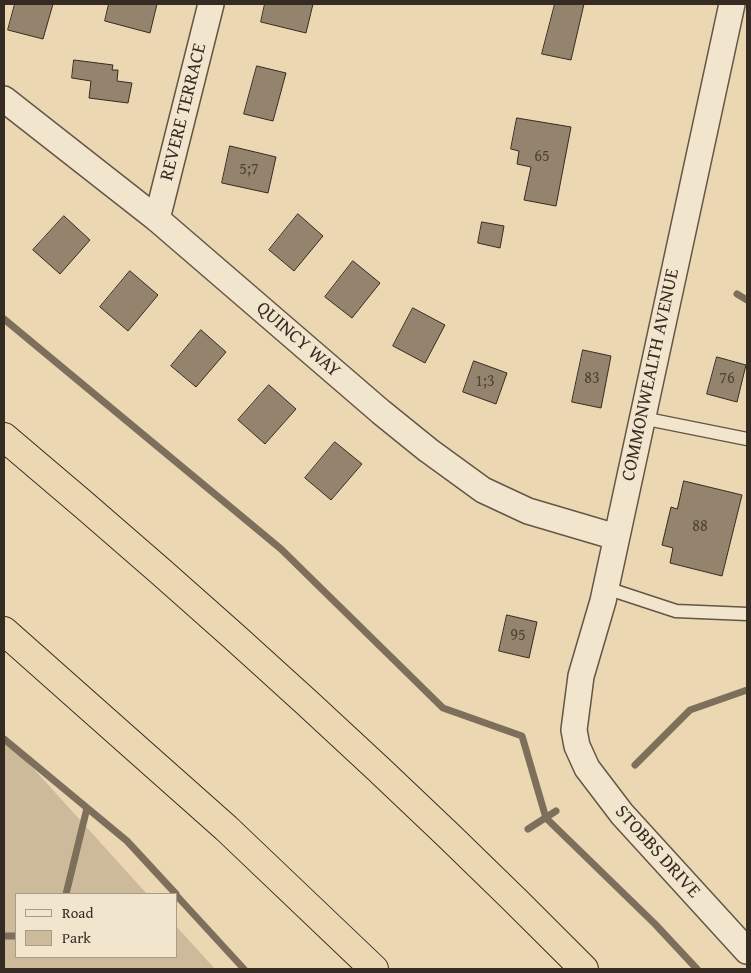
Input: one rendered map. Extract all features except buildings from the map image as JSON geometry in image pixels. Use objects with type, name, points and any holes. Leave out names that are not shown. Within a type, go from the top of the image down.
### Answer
[{"type":"highway","points":[[4,438],[145,557],[277,675],[433,821],[584,969]]},
{"type":"highway","points":[[4,631],[226,828],[374,969]]},
{"type":"street","name":"REVERE TERRACE","points":[[157,220],[211,4]]},
{"type":"street","name":"COMMONWEALTH AVENUE","points":[[577,746],[574,730],[581,676],[606,588],[732,4]]},
{"type":"street","name":"QUINCY WAY","points":[[4,99],[157,220],[381,412],[428,450],[483,490],[528,511],[616,537]]},
{"type":"street","name":"STOBBS DRIVE","points":[[577,746],[587,768],[622,814],[747,951]]},
{"type":"lane","points":[[642,418],[747,440]]},
{"type":"lane","points":[[606,588],[676,611],[747,614]]},
{"type":"green space","points":[[4,736],[146,893],[15,893],[15,958],[178,958],[178,928],[215,969],[4,969]]},
{"type":"waterway","points":[[737,294],[747,300]]},
{"type":"waterway","points":[[4,319],[281,549],[443,708],[522,736],[546,818],[655,924],[697,969]]},
{"type":"waterway","points":[[635,765],[690,710],[747,690]]},
{"type":"waterway","points":[[4,739],[127,841],[175,893]]},
{"type":"waterway","points":[[66,893],[87,808]]},
{"type":"waterway","points":[[528,829],[556,811]]},
{"type":"waterway","points":[[178,897],[244,969]]},
{"type":"waterway","points":[[4,936],[15,936]]}]
